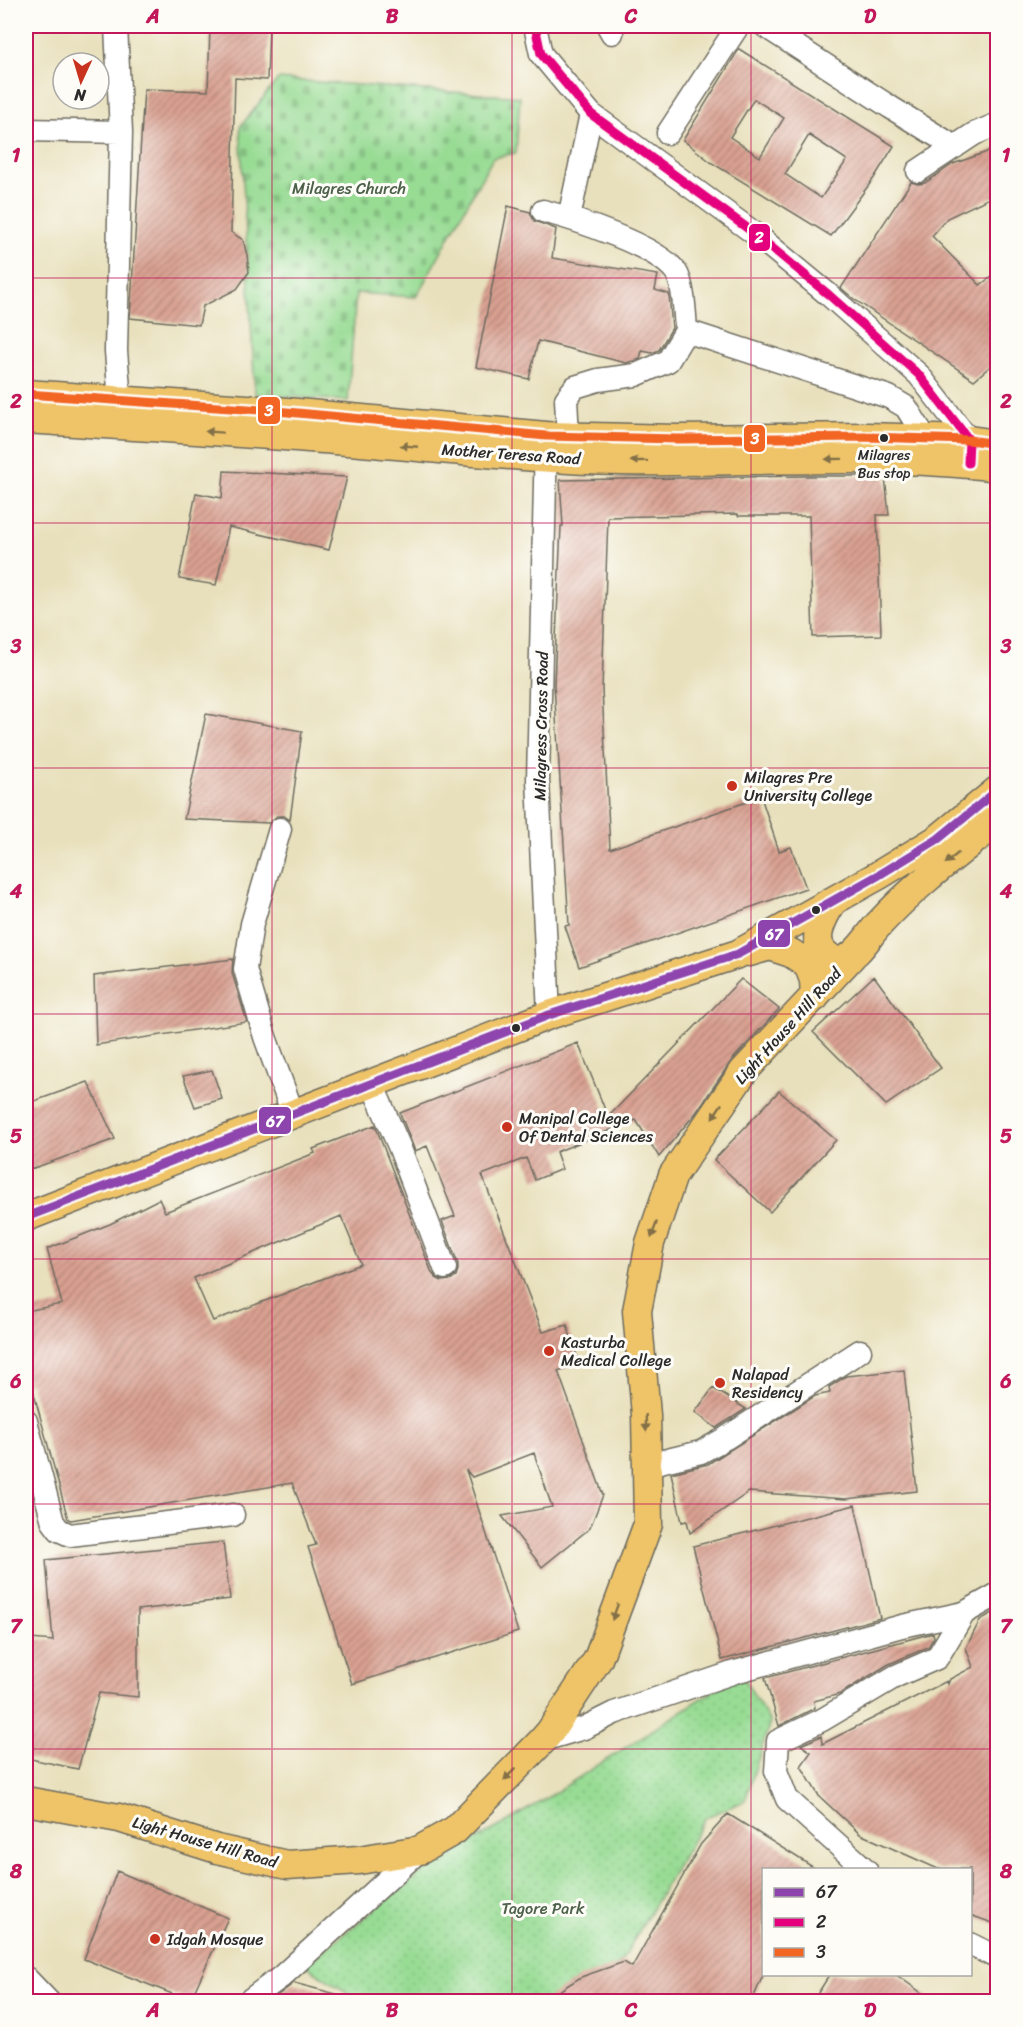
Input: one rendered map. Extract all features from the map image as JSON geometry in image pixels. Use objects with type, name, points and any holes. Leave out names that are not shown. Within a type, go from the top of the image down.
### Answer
[{"type":"main road","points":[[26,394],[276,411],[553,443],[866,436],[926,439],[968,452],[998,444]]},
{"type":"main road","name":"Mother Teresa Road","points":[[26,419],[347,441],[553,443],[622,461],[853,459],[968,452],[998,467]]},
{"type":"main road","points":[[738,954],[938,839],[998,790]]},
{"type":"main road","name":"Light House Hill Road","points":[[26,1801],[118,1818],[217,1849],[287,1865],[359,1860],[420,1850],[455,1830],[550,1732],[598,1659],[648,1524],[646,1416],[637,1311],[650,1243],[673,1175],[744,1071],[815,997],[879,923],[916,887],[998,821]]},
{"type":"main road","name":"Light House Hill Road","points":[[833,901],[820,926],[818,943],[823,953],[833,960],[841,961],[852,956]]},
{"type":"main road","points":[[26,1217],[549,1015],[738,954],[770,946],[791,953],[808,964],[814,980],[815,997]]},
{"type":"street","points":[[116,26],[122,132],[116,351],[120,401]]},
{"type":"street","points":[[535,26],[541,54],[591,114],[754,233],[830,295],[919,375],[968,452]]},
{"type":"street","points":[[668,133],[738,26]]},
{"type":"street","points":[[765,26],[955,147]]},
{"type":"street","points":[[568,218],[591,114]]},
{"type":"street","points":[[918,171],[974,134],[998,124]]},
{"type":"street","points":[[26,130],[122,132]]},
{"type":"street","points":[[543,211],[632,242],[660,258],[676,273],[684,300],[686,331],[889,397],[906,407],[926,439]]},
{"type":"street","name":"Milagress Cross Road","points":[[549,1015],[538,780],[553,443],[566,399],[575,387],[598,380],[636,375],[668,361],[686,331]]},
{"type":"street","points":[[280,828],[252,924],[245,969],[265,1037],[293,1114]]},
{"type":"street","points":[[372,1084],[399,1146],[445,1268]]},
{"type":"street","points":[[647,1465],[701,1452],[860,1351]]},
{"type":"street","points":[[26,1421],[53,1522],[59,1530],[70,1535],[233,1515]]},
{"type":"street","points":[[543,1740],[584,1728],[614,1713],[735,1672],[902,1626],[964,1613],[998,1594]]},
{"type":"street","points":[[865,1868],[787,1799],[776,1771],[778,1741],[822,1720],[896,1676],[937,1658],[964,1613]]},
{"type":"street","points":[[248,2001],[281,1977],[420,1850]]},
{"type":"street","points":[[972,1945],[998,1958]]},
{"type":"street","points":[[26,1978],[49,2001]]},
{"type":"green space","name":"Milagres Church","points":[[278,79],[520,97],[516,153],[493,158],[416,297],[356,293],[348,401],[255,394],[240,127]]},
{"type":"green space","name":"Tagore Park","points":[[741,1673],[770,1722],[745,1801],[706,1817],[605,1989],[581,2001],[360,2001],[305,1965],[422,1872],[547,1798]]},
{"type":"building","points":[[210,26],[269,26],[267,80],[235,78],[231,232],[243,240],[249,272],[237,289],[203,306],[199,325],[130,318],[144,89],[208,91]]},
{"type":"building","points":[[739,49],[894,146],[874,178],[831,236],[712,163],[683,140]],"holes":[[[754,99],[784,118],[760,157],[730,137]],[[809,135],[847,160],[821,198],[785,174]]]},
{"type":"building","points":[[998,148],[998,194],[947,218],[932,236],[980,285],[998,272],[998,360],[974,380],[841,288],[911,182],[925,183],[953,164]]},
{"type":"building","points":[[508,206],[530,212],[534,221],[556,229],[552,258],[658,275],[655,290],[669,294],[672,328],[659,350],[652,353],[642,351],[640,359],[626,363],[538,341],[529,379],[476,367]]},
{"type":"building","points":[[224,471],[347,477],[329,550],[229,527],[216,585],[179,579],[196,493],[222,498]]},
{"type":"building","points":[[885,476],[889,515],[877,515],[881,635],[813,637],[809,516],[738,516],[738,514],[608,517],[602,689],[610,849],[761,797],[779,851],[791,847],[806,888],[579,967],[565,926],[569,925],[554,684],[561,526],[563,526],[560,480]]},
{"type":"building","points":[[206,714],[302,731],[290,820],[284,816],[277,816],[269,823],[184,819]]},
{"type":"building","points":[[233,959],[232,973],[247,1022],[96,1045],[94,976]]},
{"type":"building","points":[[874,976],[941,1068],[886,1105],[813,1032]]},
{"type":"building","points":[[741,979],[779,1009],[732,1060],[695,1114],[659,1157],[636,1120],[556,1152],[562,1169],[535,1180],[526,1158],[482,1175],[543,1332],[567,1325],[579,1363],[558,1371],[603,1495],[590,1528],[542,1567],[502,1516],[552,1507],[534,1453],[472,1477],[466,1470],[518,1632],[352,1684],[308,1547],[316,1545],[292,1483],[68,1519],[31,1383],[26,1384],[26,1311],[62,1304],[47,1249],[110,1224],[159,1199],[165,1212],[315,1153],[313,1149],[375,1125],[432,1273],[442,1281],[450,1280],[456,1276],[458,1264],[442,1221],[455,1216],[427,1146],[415,1151],[400,1113],[578,1043],[608,1117]],"holes":[[[341,1216],[361,1264],[213,1321],[194,1278]]]},
{"type":"building","points":[[212,1070],[222,1099],[195,1107],[183,1076]]},
{"type":"building","points":[[88,1082],[115,1139],[26,1171],[26,1104]]},
{"type":"building","points":[[779,1091],[836,1140],[770,1212],[714,1160]]},
{"type":"building","points":[[904,1370],[917,1491],[846,1499],[749,1492],[690,1533],[687,1521],[682,1522],[671,1473],[708,1464],[815,1396],[830,1393],[829,1387],[846,1376]]},
{"type":"building","points":[[713,1388],[746,1409],[716,1428],[695,1412]]},
{"type":"building","points":[[855,1505],[880,1618],[722,1660],[693,1546]]},
{"type":"building","points":[[223,1542],[230,1599],[138,1610],[138,1697],[99,1693],[78,1769],[26,1758],[26,1673],[31,1639],[53,1641],[46,1560]]},
{"type":"building","points":[[998,1610],[998,1925],[972,1916],[972,1868],[936,1868],[860,1834],[819,1796],[801,1766],[811,1752],[801,1745],[821,1736],[822,1744],[947,1681],[948,1684],[950,1679],[973,1667],[966,1648],[980,1620]]},
{"type":"building","points":[[933,1633],[934,1637],[928,1647],[889,1664],[840,1694],[814,1701],[815,1708],[779,1726],[765,1678]]},
{"type":"building","points":[[728,1814],[814,1868],[762,1868],[763,1976],[752,2001],[543,2001],[581,1977],[624,1962],[632,1967],[701,1844]]},
{"type":"building","name":"Idgah Mosque","points":[[117,1871],[228,1918],[190,2001],[84,1959]]},
{"type":"building","points":[[829,1976],[898,1976],[933,2001],[813,2001]]},
{"type":"building","points":[[294,1983],[340,1995],[339,2001],[270,2001]]},
{"type":"transit line","name":"2","points":[[535,26],[541,54],[591,114],[754,233],[829,295],[919,375],[969,440],[968,463]]},
{"type":"transit line","name":"3","points":[[26,394],[276,411],[546,436],[678,439],[866,437],[969,440],[998,444]]},
{"type":"transit line","name":"67","points":[[26,1217],[549,1015],[738,954],[938,839],[998,790]]},
{"type":"place","name":"Milagres Bus stop","points":[[884,438]]},
{"type":"place","name":"Milagres Pre University College","points":[[732,786]]},
{"type":"place","name":"Manipal College Of Dental Sciences","points":[[507,1127]]},
{"type":"place","name":"Kasturba Medical College","points":[[549,1351]]},
{"type":"place","name":"Nalapad Residency","points":[[720,1383]]},
{"type":"place","name":"Idgah Mosque","points":[[155,1939]]}]
